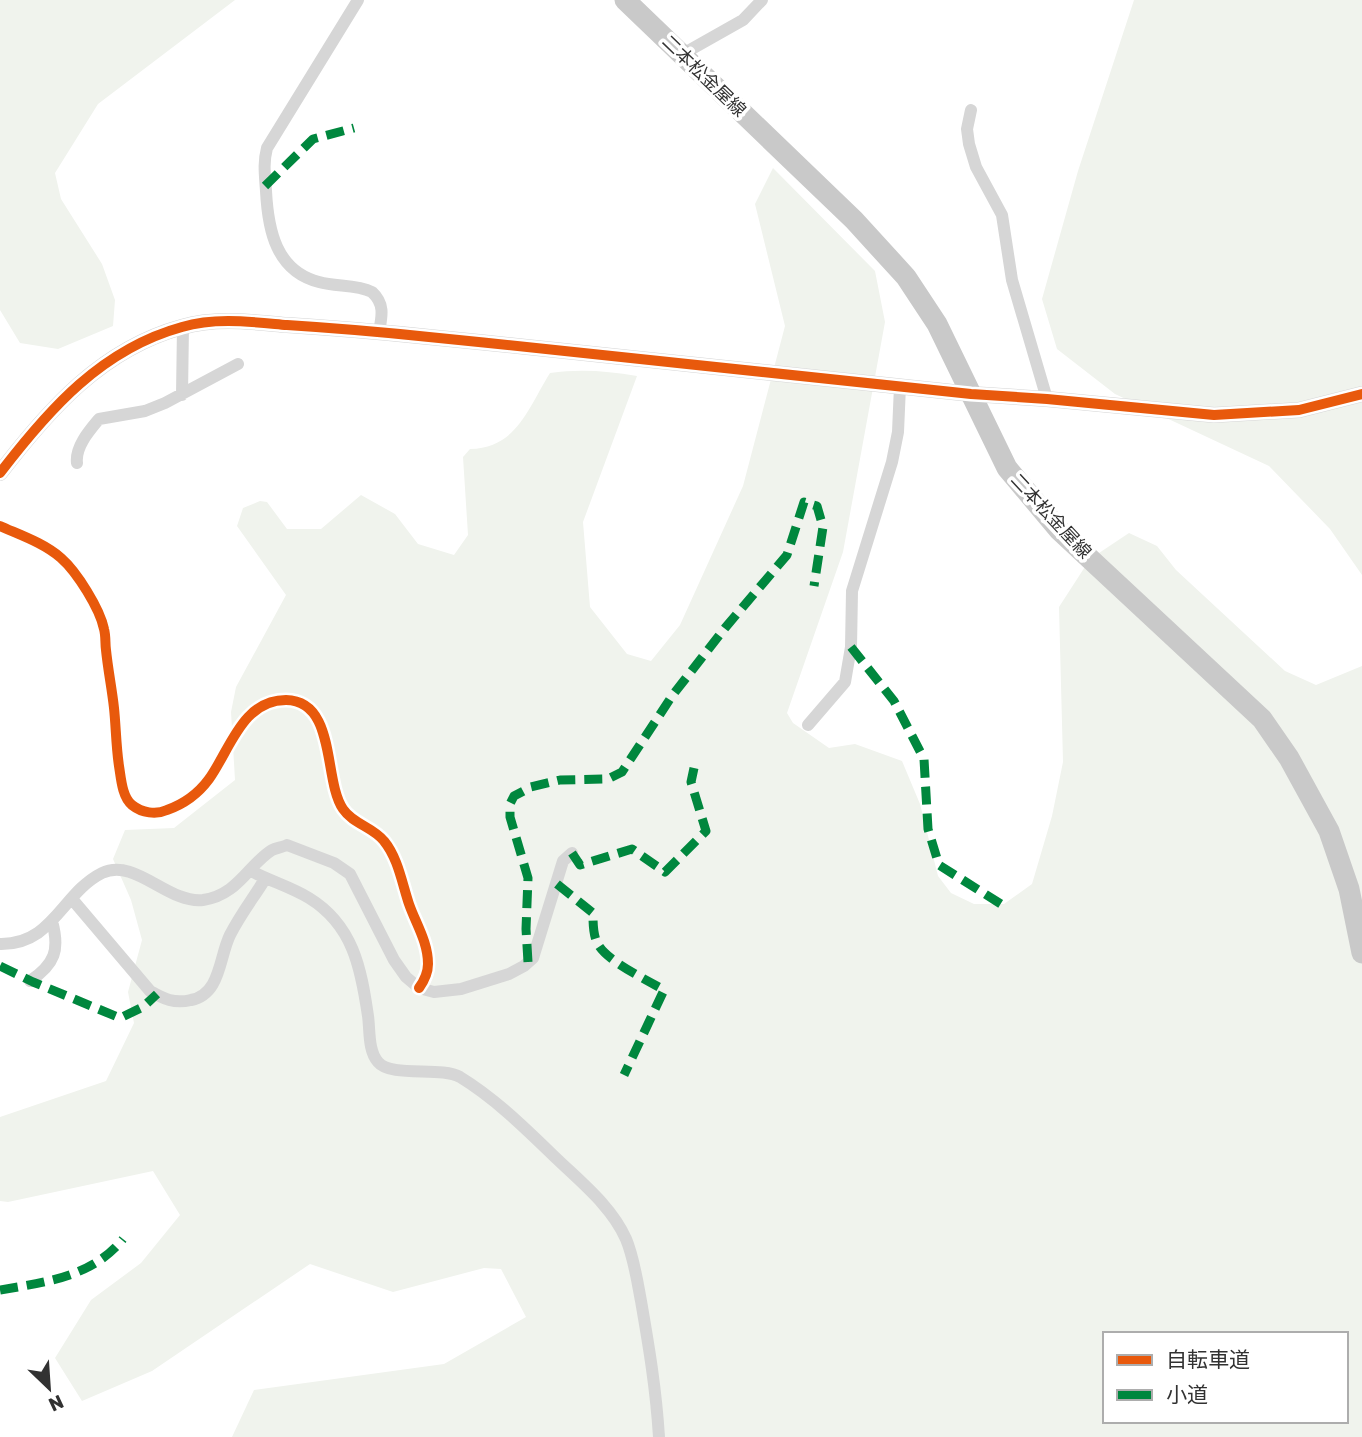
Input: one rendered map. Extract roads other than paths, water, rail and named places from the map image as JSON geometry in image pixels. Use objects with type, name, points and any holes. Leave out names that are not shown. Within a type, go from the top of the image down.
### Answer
[{"type":"main road","name":"二本松金屋線","points":[[625,0],[854,220],[906,277],[937,324],[1007,468],[1035,503],[1059,530],[1262,719],[1289,758],[1329,831],[1349,889],[1362,953]]},
{"type":"street","points":[[358,0],[267,148],[263,163],[268,219],[275,247],[281,257],[304,277],[320,283],[372,292],[382,306],[379,332]]},
{"type":"street","points":[[681,54],[743,20],[762,0]]},
{"type":"street","points":[[971,110],[967,129],[969,144],[976,167],[1002,215],[1012,280],[1047,399]]},
{"type":"street","points":[[2,466],[86,377],[106,361],[131,347],[183,326],[212,321],[379,332],[971,394],[1214,415],[1299,410],[1362,394]]},
{"type":"street","points":[[182,396],[183,326]]},
{"type":"street","points":[[77,463],[76,456],[81,444],[99,419],[145,411],[182,396],[238,364]]},
{"type":"street","points":[[808,725],[845,682],[851,647],[852,591],[892,462],[898,432],[900,386]]},
{"type":"street","points":[[0,526],[44,546],[61,558],[74,573],[96,609],[105,631],[121,778],[128,801],[136,808],[163,812],[192,797],[210,778],[243,723],[264,705],[287,700],[299,702],[310,710],[328,745],[337,795],[343,808],[356,821],[376,832],[393,856],[426,948],[428,970],[419,988]]},
{"type":"street","points":[[0,944],[16,944],[32,939],[93,879],[104,872],[125,870],[178,896],[201,900],[234,886],[272,850],[287,845],[346,870],[354,879],[394,960],[406,977],[419,988],[433,992],[461,989],[491,981],[524,967],[533,958],[563,861],[572,853]]},
{"type":"street","points":[[251,872],[309,898],[342,927],[357,962],[364,989],[372,1049],[378,1062],[385,1067],[457,1075],[516,1119],[597,1197],[614,1218],[633,1257],[656,1385],[659,1437]]},
{"type":"street","points":[[72,899],[150,990],[175,1002],[187,1001],[200,999],[208,993],[230,935],[265,879]]},
{"type":"street","points":[[30,981],[49,966],[53,957],[56,944],[52,921]]}]
